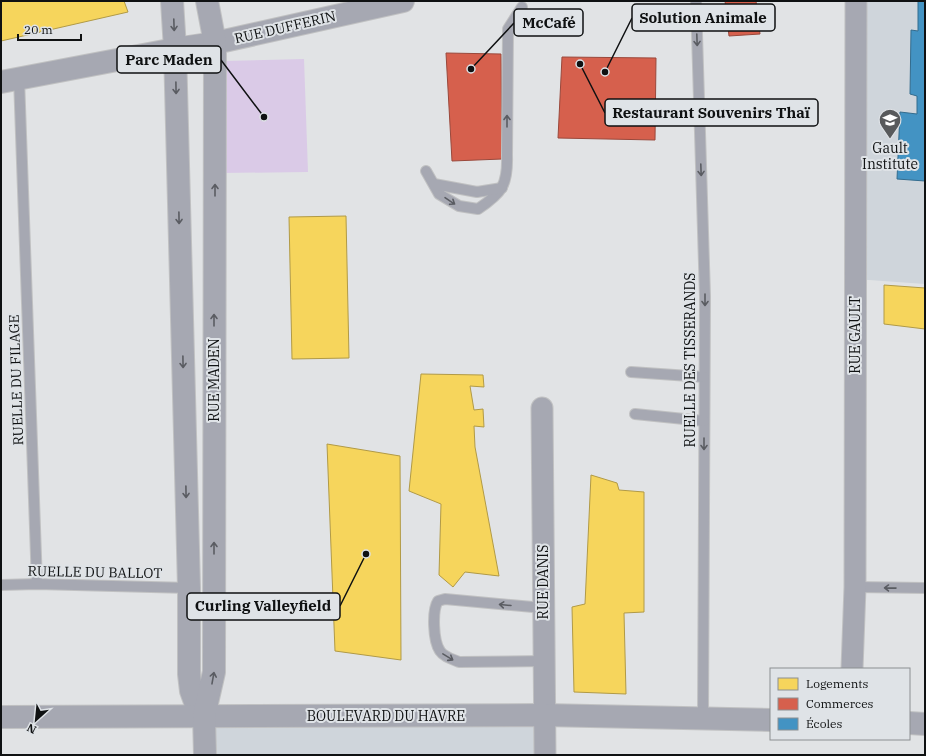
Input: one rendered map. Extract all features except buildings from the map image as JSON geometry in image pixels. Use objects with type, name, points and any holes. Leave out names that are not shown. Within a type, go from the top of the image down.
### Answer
[{"type":"street","name":"RUE MADEN","points":[[172,1],[175,49],[189,588],[189,674],[190,685],[195,702],[204,716]]},
{"type":"street","name":"RUE MADEN","points":[[205,755],[204,716],[214,672],[215,43],[207,1]]},
{"type":"street","name":"RUE DUFFERIN","points":[[10,80],[175,49],[215,43],[403,1]]},
{"type":"street","name":"RUE GAULT","points":[[852,668],[855,588],[856,1]]},
{"type":"street","name":"RUE DANIS","points":[[542,408],[545,755]]},
{"type":"street","name":"BOULEVARD DU HAVRE","points":[[1,717],[544,715],[770,720]]},
{"type":"street","points":[[910,723],[925,724]]},
{"type":"lane","name":"RUELLE DES TISSERANDS","points":[[696,1],[705,297],[703,719]]},
{"type":"lane","points":[[426,171],[440,194],[458,206],[478,209],[494,198],[502,188],[508,173],[508,29],[522,7]]},
{"type":"lane","name":"RUELLE DU FILAGE","points":[[10,80],[37,584]]},
{"type":"lane","points":[[434,184],[477,192],[502,188]]},
{"type":"lane","points":[[630,372],[704,377]]},
{"type":"lane","points":[[635,414],[704,422]]},
{"type":"lane","name":"RUELLE DU BALLOT","points":[[1,585],[37,584],[189,588]]},
{"type":"lane","points":[[855,588],[925,588]]},
{"type":"lane","points":[[544,608],[445,599],[438,601],[434,606],[434,635],[439,650],[448,658],[459,662],[544,661]]},
{"type":"shaded area","name":"Gault Institute","points":[[856,1],[925,1],[925,284],[855,279]]},
{"type":"shaded area","points":[[304,59],[308,172],[222,173],[223,61]]},
{"type":"shaded area","points":[[544,715],[543,755],[206,755],[204,716]]},
{"type":"place","name":"Restaurant Souvenirs Thaï","points":[[580,64]]},
{"type":"place","name":"McCafé","points":[[471,69]]},
{"type":"place","name":"Solution Animale","points":[[605,72]]},
{"type":"place","name":"Parc Maden","points":[[264,117]]},
{"type":"place","name":"Gault Institute","points":[[890,140]]},
{"type":"place","name":"Curling Valleyfield","points":[[366,554]]}]
